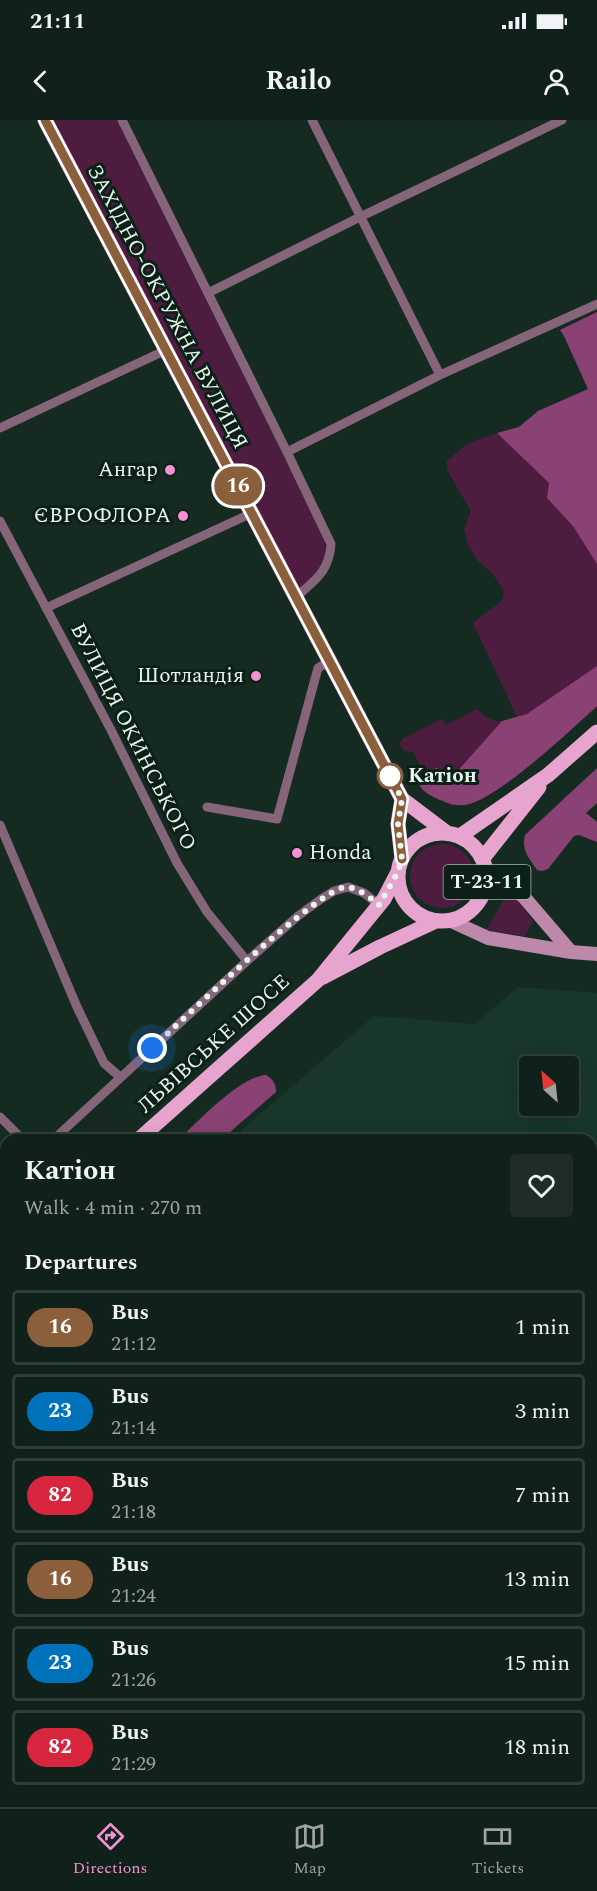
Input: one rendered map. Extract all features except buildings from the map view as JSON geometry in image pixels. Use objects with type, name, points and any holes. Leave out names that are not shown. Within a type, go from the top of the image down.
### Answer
[{"type":"main road","name":"ЗАХІДНО-ОКРУЖНА ВУЛИЦЯ","points":[[45,120],[402,799],[454,834]]},
{"type":"main road","points":[[400,866],[409,847],[420,838],[434,833],[454,834],[548,775],[597,732]]},
{"type":"main road","points":[[485,863],[548,775]]},
{"type":"main road","name":"Т-23-11","points":[[402,799],[398,824],[400,866],[398,886],[407,904],[423,918],[444,921],[488,938],[597,954]]},
{"type":"main road","name":"Т-23-11","points":[[454,834],[472,844],[485,863],[524,896],[571,952]]},
{"type":"main road","name":"Т-23-11","points":[[444,921],[469,912],[483,896],[487,882],[485,863]]},
{"type":"main road","name":"ЛЬВІВСЬКЕ ШОСЕ","points":[[145,1134],[318,980],[379,905],[400,866]]},
{"type":"main road","name":"ЛЬВІВСЬКЕ ШОСЕ","points":[[318,980],[380,947],[444,921]]},
{"type":"street","points":[[122,120],[331,544],[330,556],[322,574],[296,597]]},
{"type":"street","points":[[312,120],[440,375]]},
{"type":"street","points":[[208,293],[562,120]]},
{"type":"street","points":[[287,452],[440,375],[597,304]]},
{"type":"street","points":[[0,428],[166,350]]},
{"type":"street","points":[[46,608],[252,513]]},
{"type":"street","name":"ВУЛИЦЯ ОКИНСЬКОГО","points":[[0,521],[111,730],[177,863],[207,912],[247,961]]},
{"type":"street","points":[[207,807],[277,819],[318,668],[330,661]]},
{"type":"street","points":[[0,825],[77,1007],[104,1063],[120,1077]]},
{"type":"street","points":[[59,1134],[298,916],[334,891],[348,887],[364,893],[379,905]]},
{"type":"street","points":[[0,1117],[17,1134]]},
{"type":"shaded area","points":[[51,120],[117,120],[322,533],[325,543],[324,559],[317,571],[298,589]]},
{"type":"shaded area","points":[[597,312],[597,707],[490,795],[465,805],[450,805],[423,790],[416,778],[424,773],[413,752],[402,748],[400,744],[402,739],[442,719],[446,725],[477,709],[495,721],[517,717],[473,623],[502,601],[504,591],[493,574],[478,561],[468,545],[464,529],[471,511],[447,470],[447,461],[466,445],[519,427],[538,411],[588,389],[560,330]]},
{"type":"shaded area","points":[[597,312],[597,564],[573,526],[547,498],[549,483],[497,433],[519,427],[538,411],[588,389],[560,330]]},
{"type":"shaded area","points":[[597,666],[597,706],[514,778],[479,800],[465,805],[437,799],[423,790],[416,778],[436,768],[455,774],[502,721],[527,714]]},
{"type":"shaded area","points":[[597,768],[597,803],[586,813],[597,822],[597,842],[579,835],[574,836],[548,869],[537,870],[525,850],[525,835]]},
{"type":"shaded area","points":[[442,844],[454,846],[465,853],[472,864],[474,876],[472,888],[465,899],[454,906],[442,908],[430,906],[419,899],[412,888],[410,876],[412,864],[419,853],[430,846]]},
{"type":"shaded area","points":[[510,890],[533,921],[525,936],[486,930]]},
{"type":"shaded area","points":[[518,987],[597,993],[597,1134],[237,1134],[374,1016],[475,1024]]},
{"type":"shaded area","points":[[266,1075],[271,1078],[276,1092],[228,1134],[184,1134],[232,1091],[255,1078]]},
{"type":"bus line","name":"16","points":[[45,120],[402,799],[398,824],[402,859]]},
{"type":"place","name":"Ангар","points":[[170,470]]},
{"type":"place","name":"ЄВРОФЛОРА","points":[[183,516]]},
{"type":"place","name":"Шотландія","points":[[256,676]]},
{"type":"place","name":"Катіон","points":[[390,776]]},
{"type":"place","name":"Honda","points":[[297,853]]},
{"type":"route","points":[[152,1048],[298,916],[321,899],[334,891],[348,887],[364,893],[379,905],[398,872],[402,859],[398,824],[402,799],[387,770],[390,776]]}]
